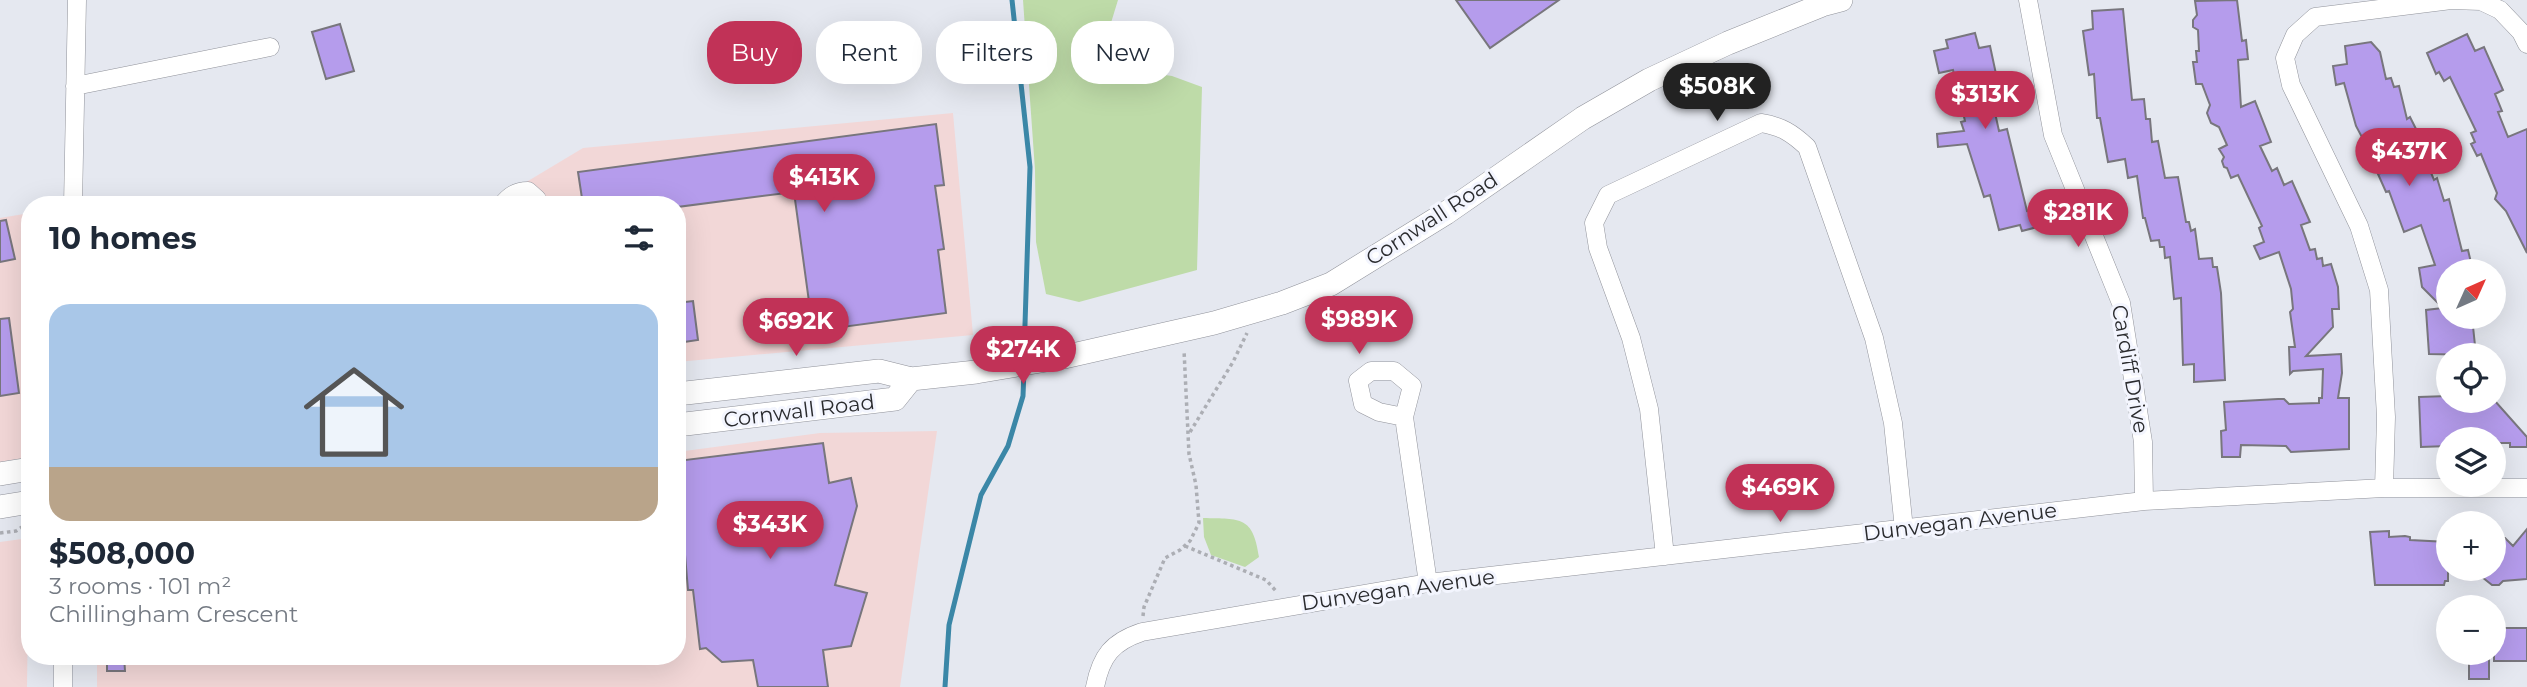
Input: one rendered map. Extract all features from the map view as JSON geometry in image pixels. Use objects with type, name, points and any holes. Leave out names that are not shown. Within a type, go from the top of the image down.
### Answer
[{"type":"main road","name":"Cornwall Road","points":[[686,393],[879,371],[911,379],[976,372],[1064,357],[1258,311],[1331,284],[1446,213],[1583,118],[1649,80],[1728,43],[1841,0]]},
{"type":"main road","name":"Cornwall Road","points":[[686,424],[895,399],[911,379]]},
{"type":"main road","points":[[0,474],[21,470]]},
{"type":"main road","points":[[0,507],[21,504]]},
{"type":"street","points":[[73,196],[77,0]]},
{"type":"street","name":"Cardiff Drive","points":[[2028,0],[2053,135],[2120,303],[2143,442],[2144,501]]},
{"type":"street","points":[[2384,488],[2386,416],[2379,290],[2359,226],[2291,85],[2285,58],[2295,35],[2315,17],[2451,0],[2481,1],[2500,10],[2521,32],[2527,44]]},
{"type":"street","points":[[75,86],[270,47]]},
{"type":"street","points":[[1665,556],[1649,410],[1631,338],[1598,248],[1594,223],[1608,195],[1761,124],[1774,124],[1785,129],[1807,147],[1874,338],[1893,423],[1904,529]]},
{"type":"street","points":[[509,196],[519,191],[528,191],[534,196]]},
{"type":"street","points":[[1404,417],[1428,583]]},
{"type":"street","name":"Dunvegan Avenue","points":[[1095,687],[1101,663],[1110,649],[1125,637],[1428,583],[2144,501],[2384,488],[2527,488]]},
{"type":"street","points":[[63,665],[63,687]]},
{"type":"path","points":[[1189,433],[1233,362],[1258,311]]},
{"type":"path","points":[[1142,632],[1144,607],[1165,558],[1185,546],[1199,523],[1196,485],[1189,454],[1182,330]]},
{"type":"path","points":[[0,533],[21,528]]},
{"type":"path","points":[[1185,546],[1266,580],[1288,606]]},
{"type":"shaded area","points":[[953,113],[973,335],[686,361],[686,196],[503,196],[583,148]]},
{"type":"shaded area","points":[[21,214],[21,458],[0,462],[0,218]]},
{"type":"shaded area","points":[[937,431],[900,687],[97,687],[97,665],[686,665],[686,451],[820,433]]},
{"type":"shaded area","points":[[21,539],[21,665],[27,665],[27,687],[0,687],[0,542]]},
{"type":"green space","points":[[1023,0],[1118,0],[1112,21],[1071,21],[1071,84],[1174,84],[1174,77],[1202,87],[1197,270],[1079,302],[1046,294],[1036,242],[1035,170],[1029,84],[1057,84],[1057,21],[1024,21]]},
{"type":"green space","points":[[1203,518],[1243,522],[1253,534],[1259,557],[1245,567],[1211,555],[1204,537]]},
{"type":"building","points":[[1456,0],[1559,0],[1490,48]]},
{"type":"building","points":[[2237,0],[2242,41],[2246,40],[2248,59],[2238,60],[2241,107],[2255,101],[2271,142],[2260,146],[2272,171],[2277,168],[2284,185],[2292,181],[2310,222],[2301,225],[2310,250],[2315,249],[2317,259],[2322,258],[2323,266],[2331,264],[2338,287],[2339,309],[2332,309],[2333,327],[2306,356],[2341,354],[2342,373],[2338,398],[2349,398],[2349,449],[2291,452],[2286,446],[2241,445],[2240,457],[2222,457],[2221,431],[2226,430],[2224,402],[2284,399],[2289,404],[2319,403],[2319,398],[2322,398],[2323,369],[2293,371],[2290,374],[2289,347],[2295,347],[2290,312],[2293,309],[2291,289],[2279,252],[2260,259],[2254,246],[2264,242],[2259,228],[2262,226],[2238,175],[2231,178],[2224,167],[2224,157],[2219,149],[2227,145],[2219,127],[2211,123],[2207,113],[2210,105],[2202,84],[2196,84],[2193,62],[2197,62],[2196,51],[2199,51],[2198,30],[2193,27],[2193,20],[2197,15],[2195,1]]},
{"type":"building","points":[[2123,9],[2132,100],[2144,99],[2146,119],[2150,119],[2152,142],[2158,141],[2165,178],[2178,177],[2186,222],[2189,222],[2191,231],[2195,229],[2199,259],[2212,258],[2213,267],[2217,267],[2221,293],[2225,380],[2194,382],[2194,364],[2183,365],[2181,298],[2174,299],[2170,257],[2165,258],[2164,247],[2160,247],[2159,240],[2151,241],[2143,218],[2137,176],[2128,178],[2125,159],[2108,162],[2100,118],[2097,118],[2094,74],[2089,75],[2083,31],[2093,29],[2092,11]]},
{"type":"building","points":[[340,24],[354,71],[326,79],[312,32]]},
{"type":"building","points":[[1975,33],[1979,48],[1990,46],[1999,88],[1990,90],[1999,131],[2007,129],[2027,211],[2036,209],[2041,226],[2022,231],[2020,225],[1999,230],[1990,195],[1984,197],[1967,144],[1938,147],[1937,134],[1964,131],[1961,122],[1965,121],[1953,70],[1939,73],[1934,51],[1948,48],[1946,40]]},
{"type":"building","points":[[2467,34],[2475,51],[2484,47],[2503,90],[2495,94],[2502,111],[2498,112],[2508,137],[2527,129],[2527,253],[2506,211],[2495,199],[2497,193],[2481,154],[2477,156],[2471,144],[2475,142],[2471,133],[2476,131],[2450,77],[2444,81],[2439,72],[2436,74],[2427,53]]},
{"type":"building","points":[[2371,42],[2380,52],[2386,79],[2391,78],[2394,87],[2399,86],[2407,119],[2410,117],[2420,137],[2417,139],[2434,180],[2437,178],[2444,201],[2449,199],[2462,251],[2468,250],[2470,259],[2436,259],[2436,301],[2422,287],[2419,268],[2435,265],[2421,225],[2404,232],[2389,191],[2386,192],[2378,174],[2381,173],[2356,126],[2344,83],[2336,85],[2333,66],[2347,64],[2345,46]]},
{"type":"building","points":[[936,124],[944,185],[935,186],[944,249],[938,250],[946,313],[813,331],[794,192],[686,206],[686,196],[582,196],[578,172]]},
{"type":"building","points":[[6,220],[15,259],[0,262],[0,221]]},
{"type":"building","points":[[693,301],[698,340],[686,342],[686,302]]},
{"type":"building","points":[[2436,309],[2436,329],[2473,329],[2475,343],[2436,343],[2436,354],[2429,354],[2426,310]]},
{"type":"building","points":[[9,318],[19,393],[0,396],[0,319]]},
{"type":"building","points":[[2436,396],[2436,413],[2506,413],[2527,437],[2527,447],[2510,447],[2510,443],[2506,443],[2506,427],[2436,427],[2436,446],[2421,447],[2419,397]]},
{"type":"building","points":[[823,443],[829,483],[851,478],[857,506],[835,585],[867,593],[851,646],[823,650],[828,687],[758,687],[753,660],[722,662],[706,648],[700,649],[693,590],[688,590],[686,567],[686,460]]},
{"type":"building","points":[[2527,529],[2527,579],[2506,581],[2506,539],[2513,546]]},
{"type":"building","points":[[2389,531],[2389,537],[2405,536],[2410,537],[2410,540],[2436,541],[2436,581],[2445,581],[2444,585],[2375,585],[2370,532]]},
{"type":"building","points":[[2487,581],[2503,581],[2499,585],[2492,585]]},
{"type":"building","points":[[2506,628],[2527,628],[2527,661],[2506,661]]},
{"type":"building","points":[[107,665],[125,665],[125,671],[107,671]]},
{"type":"building","points":[[2469,665],[2489,665],[2489,679],[2469,679]]},
{"type":"waterway","points":[[1012,0],[1030,167],[1024,356]]},
{"type":"waterway","points":[[945,687],[949,625],[981,495],[1008,446],[1023,396],[1024,370]]}]
